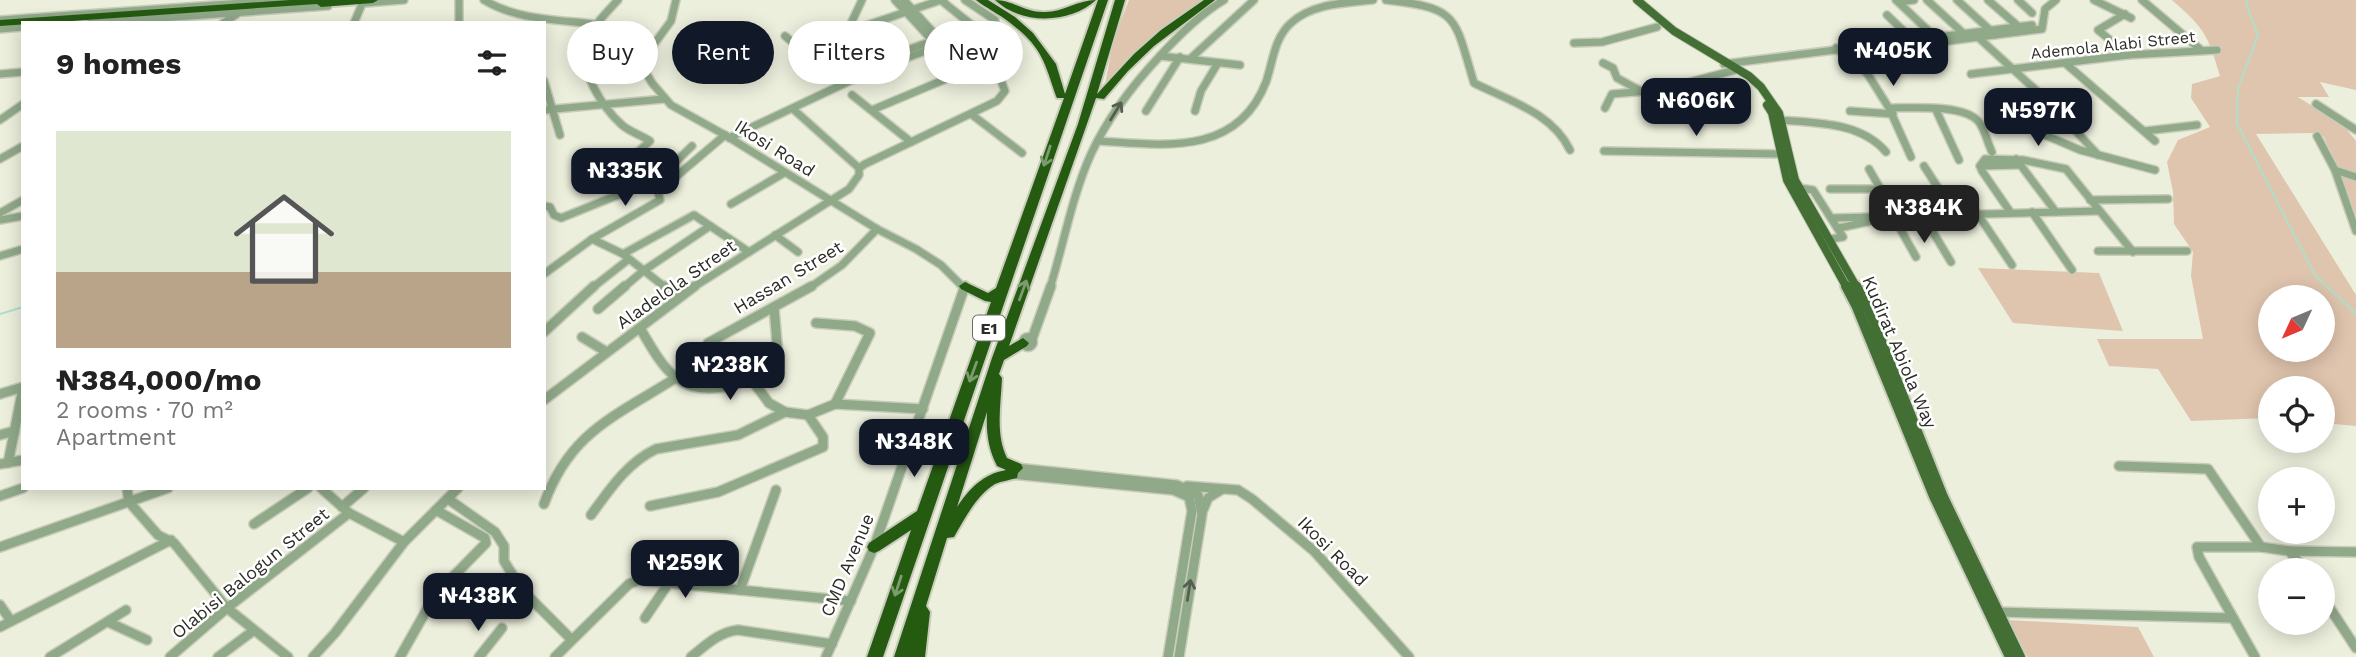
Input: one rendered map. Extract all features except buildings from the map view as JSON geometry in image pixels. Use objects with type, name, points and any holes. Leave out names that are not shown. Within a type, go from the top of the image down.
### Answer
[{"type":"highway","points":[[63,21],[330,0]]},
{"type":"highway","points":[[91,21],[373,0]]},
{"type":"highway","points":[[981,0],[1012,18],[1039,44],[1050,61],[1061,96]]},
{"type":"highway","points":[[1000,0],[1024,13],[1051,15],[1071,11],[1093,0]]},
{"type":"highway","points":[[1060,118],[1061,96],[1093,0]]},
{"type":"highway","name":"E1","points":[[875,657],[922,515],[1103,0]]},
{"type":"highway","name":"E1","points":[[902,657],[998,358],[1083,124],[1120,0]]},
{"type":"highway","points":[[1100,97],[1102,76],[1127,0]]},
{"type":"highway","points":[[1083,124],[1100,97],[1140,52],[1174,24],[1210,0]]},
{"type":"highway","points":[[0,26],[21,24]]},
{"type":"highway","points":[[0,26],[21,26]]},
{"type":"highway","points":[[965,286],[989,298],[1003,289]]},
{"type":"highway","points":[[1012,320],[1018,334],[1027,340],[998,358],[994,416],[996,449],[1006,465],[1014,471]]},
{"type":"highway","points":[[937,554],[975,494],[995,477],[1014,471]]},
{"type":"highway","points":[[874,547],[922,515]]},
{"type":"highway","points":[[917,657],[923,612],[922,599]]},
{"type":"main road","name":"Kudirat Abiola Way","points":[[1629,0],[1657,27],[1729,66],[1755,88],[1772,113],[1784,154],[1799,188],[1873,319],[1940,489],[2020,657]]},
{"type":"main road","name":"Kudirat Abiola Way","points":[[1637,0],[1674,32],[1761,87],[1779,113],[1787,180],[1824,233],[1865,324],[1934,496],[2010,657]]},
{"type":"street","points":[[120,11],[127,0]]},
{"type":"street","points":[[40,21],[120,11],[286,0]]},
{"type":"street","points":[[117,21],[404,0]]},
{"type":"street","points":[[458,21],[459,0]]},
{"type":"street","points":[[484,0],[528,20]]},
{"type":"street","points":[[600,21],[618,0]]},
{"type":"street","points":[[658,39],[671,21],[676,0]]},
{"type":"street","points":[[852,21],[862,0]]},
{"type":"street","points":[[895,0],[924,26]]},
{"type":"street","points":[[904,0],[909,11]]},
{"type":"street","points":[[879,21],[942,0],[967,21]]},
{"type":"street","points":[[965,0],[995,21]]},
{"type":"street","points":[[1027,340],[1084,171],[1098,141],[1130,88],[1198,16],[1224,0]]},
{"type":"street","points":[[1191,58],[1254,0]]},
{"type":"street","points":[[1098,141],[1146,144],[1189,142],[1226,131],[1248,109],[1264,86],[1281,33],[1299,16],[1340,4],[1373,0]]},
{"type":"street","points":[[1386,0],[1432,5],[1451,15],[1458,24],[1474,83],[1541,116],[1561,132],[1570,150]]},
{"type":"street","points":[[1897,1],[1914,0]]},
{"type":"street","points":[[1927,0],[1963,33]]},
{"type":"street","points":[[1957,0],[1990,30]]},
{"type":"street","points":[[1988,0],[2019,27]]},
{"type":"street","points":[[2018,0],[2032,13]]},
{"type":"street","points":[[1887,15],[1913,40],[1924,44],[2042,29],[2045,9],[2056,0]]},
{"type":"street","points":[[2094,0],[2128,16],[2098,30],[2129,55]]},
{"type":"street","points":[[2142,0],[2202,50]]},
{"type":"street","points":[[1897,1],[1934,37]]},
{"type":"street","points":[[355,21],[362,4]]},
{"type":"street","points":[[226,21],[239,12]]},
{"type":"street","points":[[546,21],[567,23]]},
{"type":"street","points":[[0,26],[21,23]]},
{"type":"street","points":[[1605,108],[1612,94],[1660,90],[1729,66],[1836,48],[1863,47],[2032,25]]},
{"type":"street","points":[[1574,43],[1602,42],[1657,27]]},
{"type":"street","points":[[1980,38],[2062,116],[2098,155]]},
{"type":"street","points":[[1836,48],[1864,69],[1891,111],[1911,157]]},
{"type":"street","name":"Ademola Alabi Street","points":[[1971,74],[2129,55],[2217,50]]},
{"type":"street","points":[[1160,55],[1240,65]]},
{"type":"street","points":[[1146,111],[1180,57]]},
{"type":"street","points":[[1195,111],[1201,91],[1218,62]]},
{"type":"street","points":[[1603,63],[1613,68],[1617,78],[1639,90]]},
{"type":"street","points":[[2065,63],[2155,141]]},
{"type":"street","points":[[793,109],[859,168],[971,114],[1003,96],[1005,91],[999,74],[991,64],[979,65],[872,110]]},
{"type":"street","points":[[0,74],[21,72]]},
{"type":"street","points":[[592,84],[622,125],[650,141],[639,151],[605,171]]},
{"type":"street","name":"Ikosi Road","points":[[654,84],[664,99],[692,118],[727,136],[784,173],[941,265],[965,286]]},
{"type":"street","points":[[658,192],[727,136],[793,109],[841,84]]},
{"type":"street","points":[[852,95],[911,142]]},
{"type":"street","points":[[1996,98],[2028,109],[2062,116]]},
{"type":"street","points":[[561,135],[548,109],[664,99]]},
{"type":"street","points":[[2316,104],[2356,130]]},
{"type":"street","points":[[0,120],[21,105]]},
{"type":"street","points":[[1936,110],[1959,160]]},
{"type":"street","points":[[1850,111],[1936,110],[1963,113],[1976,119],[1992,152]]},
{"type":"street","points":[[971,114],[1023,153]]},
{"type":"street","points":[[1780,120],[1854,130],[1881,144],[1886,152]]},
{"type":"street","points":[[2145,131],[2197,125]]},
{"type":"street","points":[[2040,133],[2098,155],[2155,170]]},
{"type":"street","points":[[2317,136],[2335,170],[2356,231]]},
{"type":"street","points":[[546,206],[561,218],[648,184],[662,177],[673,162],[692,146]]},
{"type":"street","points":[[0,159],[21,147]]},
{"type":"street","points":[[1604,151],[1784,154]]},
{"type":"street","points":[[2011,213],[1980,166],[1985,159],[2066,169],[2133,252]]},
{"type":"street","points":[[2019,162],[2056,212]]},
{"type":"street","points":[[1924,166],[1955,214]]},
{"type":"street","name":"Aladelola Street","points":[[546,398],[678,297],[854,185],[859,168]]},
{"type":"street","points":[[1869,169],[1916,257]]},
{"type":"street","points":[[2335,170],[2356,177]]},
{"type":"street","points":[[731,204],[784,173]]},
{"type":"street","points":[[546,273],[592,239],[660,200],[658,192],[648,184]]},
{"type":"street","points":[[1799,188],[1813,190],[1843,237],[1824,233]]},
{"type":"street","points":[[1830,188],[1881,189]]},
{"type":"street","points":[[2090,200],[2168,199]]},
{"type":"street","points":[[0,214],[21,201]]},
{"type":"street","points":[[1833,218],[2099,211]]},
{"type":"street","points":[[2032,212],[2072,270]]},
{"type":"street","points":[[1977,213],[2012,265]]},
{"type":"street","points":[[1922,214],[1951,261]]},
{"type":"street","points":[[546,330],[626,256],[691,215],[696,215],[749,252]]},
{"type":"street","points":[[0,220],[21,216]]},
{"type":"street","points":[[1839,228],[1892,216]]},
{"type":"street","points":[[598,309],[643,271],[710,226]]},
{"type":"street","name":"Hassan Street","points":[[708,343],[774,308],[850,260],[877,229]]},
{"type":"street","points":[[775,236],[798,251]]},
{"type":"street","points":[[592,239],[626,256],[678,297]]},
{"type":"street","points":[[0,256],[21,250]]},
{"type":"street","points":[[2098,251],[2187,251]]},
{"type":"street","name":"CMD Avenue","points":[[826,657],[874,547],[965,286]]},
{"type":"street","points":[[640,328],[674,379],[699,391],[723,388],[779,366],[774,308]]},
{"type":"street","points":[[816,323],[855,326],[870,333],[835,404]]},
{"type":"street","points":[[582,337],[605,351]]},
{"type":"street","points":[[544,505],[559,467],[570,454],[608,421],[674,379]]},
{"type":"street","points":[[751,379],[768,403],[785,412],[808,415],[835,404],[923,409]]},
{"type":"street","points":[[0,394],[21,388]]},
{"type":"street","points":[[4,464],[14,444],[21,397]]},
{"type":"street","points":[[591,515],[622,475],[644,453],[740,436],[763,427],[785,412]]},
{"type":"street","points":[[650,506],[718,492],[823,447],[823,437],[808,415]]},
{"type":"street","points":[[0,435],[14,431]]},
{"type":"street","points":[[2119,466],[2208,469],[2261,547]]},
{"type":"street","points":[[1014,471],[1177,485],[1187,489],[1200,501],[1202,514],[1180,657]]},
{"type":"street","points":[[1014,471],[1187,489]]},
{"type":"street","points":[[0,496],[21,489]]},
{"type":"street","name":"Ikosi Road","points":[[1187,489],[1244,493],[1306,544],[1409,657]]},
{"type":"street","points":[[127,490],[129,502],[150,527],[171,540],[227,608],[288,657]]},
{"type":"street","points":[[0,547],[162,490]]},
{"type":"street","points":[[254,524],[305,490]]},
{"type":"street","points":[[323,490],[346,510],[404,542]]},
{"type":"street","name":"Olabisi Balogun Street","points":[[170,657],[346,510],[362,490]]},
{"type":"street","points":[[314,657],[404,542],[456,490]]},
{"type":"street","points":[[740,590],[776,490]]},
{"type":"street","points":[[1200,501],[1221,490]]},
{"type":"street","points":[[447,499],[495,532],[505,546],[505,561],[522,590],[571,639]]},
{"type":"street","points":[[1168,657],[1200,501]]},
{"type":"street","points":[[400,657],[435,596],[486,543],[485,538],[436,510]]},
{"type":"street","points":[[0,627],[171,540]]},
{"type":"street","points":[[2255,657],[2196,551],[2197,547],[2356,552]]},
{"type":"street","points":[[2289,551],[2295,558]]},
{"type":"street","points":[[555,657],[629,584],[647,578],[668,584],[851,601]]},
{"type":"street","points":[[645,618],[668,584]]},
{"type":"street","points":[[0,605],[11,621]]},
{"type":"street","points":[[50,657],[126,610]]},
{"type":"street","points":[[1997,612],[2233,618]]},
{"type":"street","points":[[2335,616],[2356,648]]},
{"type":"street","points":[[108,622],[147,640]]},
{"type":"street","points":[[479,657],[502,628]]},
{"type":"street","points":[[691,657],[728,631],[738,630],[832,644]]},
{"type":"street","points":[[218,657],[253,631]]},
{"type":"shaded area","points":[[1129,0],[1205,0],[1145,44],[1105,84],[1114,38]]},
{"type":"shaded area","points":[[2172,0],[2356,0],[2356,90],[2320,82],[2329,97],[2298,97],[2344,126],[2356,141],[2356,216],[2324,137],[2314,133],[2256,134],[2356,295],[2356,426],[2335,424],[2335,376],[2258,376],[2258,418],[2191,421],[2158,369],[2109,366],[2097,339],[2203,339],[2191,276],[2193,252],[2174,224],[2173,192],[2167,162],[2178,140],[2210,127],[2191,98],[2192,84],[2220,76],[2212,51],[2199,26]]},
{"type":"shaded area","points":[[1978,268],[2099,273],[2123,331],[2013,323]]},
{"type":"shaded area","points":[[2008,620],[2138,627],[2154,657],[2028,657]]},
{"type":"waterway","points":[[2248,0],[2246,4],[2258,35],[2238,89],[2237,124],[2315,275],[2356,314]]},
{"type":"waterway","points":[[0,314],[21,308]]}]
